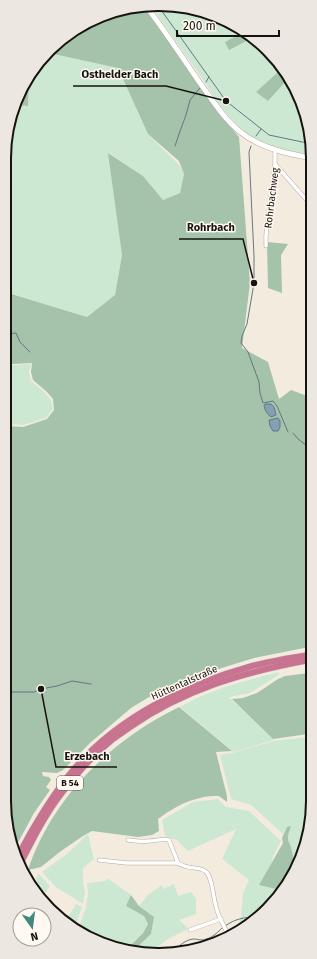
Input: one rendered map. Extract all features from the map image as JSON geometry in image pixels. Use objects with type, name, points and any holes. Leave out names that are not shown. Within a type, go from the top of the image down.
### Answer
[{"type":"highway","name":"Hüttentalstraße","points":[[20,852],[39,817],[75,767],[91,751],[133,718],[168,698],[217,678],[252,666],[306,656]]},
{"type":"highway","name":"Hüttentalstraße","points":[[23,860],[44,820],[60,795],[80,771],[113,739],[170,702],[197,690],[275,666],[306,661]]},
{"type":"main road","points":[[150,11],[219,109],[233,126],[245,136],[275,150],[287,154],[306,157]]},
{"type":"street","name":"Rohrbachweg","points":[[266,246],[266,235],[275,164],[275,150]]},
{"type":"street","points":[[275,164],[306,199]]},
{"type":"street","points":[[128,840],[141,842],[165,838],[169,840],[178,863]]},
{"type":"street","points":[[99,860],[127,863],[178,863],[185,867],[205,870],[211,883],[217,910],[227,931]]},
{"type":"street","points":[[190,930],[221,919]]},
{"type":"green space","points":[[147,11],[213,105],[239,137],[250,283],[242,348],[268,362],[279,399],[291,390],[306,396],[306,648],[254,658],[204,673],[154,694],[131,708],[90,743],[63,770],[57,773],[42,772],[43,776],[49,777],[51,780],[46,787],[50,790],[34,813],[18,844],[11,810],[11,426],[23,427],[47,419],[54,410],[53,399],[33,380],[31,372],[32,363],[11,363],[11,294],[87,317],[115,295],[122,255],[108,153],[143,176],[163,200],[180,193],[184,174],[179,161],[148,134],[118,68],[54,54],[69,41],[93,26],[120,16]]},
{"type":"green space","points":[[155,11],[178,12],[215,22],[248,41],[263,54],[276,69],[295,102],[305,139],[306,155],[269,146],[253,138],[243,130],[234,122],[218,102]]},
{"type":"green space","points":[[238,35],[247,41],[229,50],[225,42]]},
{"type":"green space","points":[[54,54],[118,68],[148,134],[181,167],[184,174],[180,193],[163,200],[143,176],[109,153],[122,255],[115,295],[87,317],[11,294],[11,149],[16,120],[21,105],[28,106],[29,89],[41,69]]},
{"type":"green space","points":[[277,73],[285,83],[268,101],[256,92]]},
{"type":"green space","points":[[29,89],[28,106],[21,105]]},
{"type":"green space","points":[[267,242],[288,244],[281,255],[282,293],[268,288]]},
{"type":"green space","points":[[11,364],[31,364],[29,372],[31,381],[51,400],[53,409],[46,418],[23,425],[11,424]]},
{"type":"green space","points":[[279,672],[277,676],[250,693],[229,697],[274,740],[234,752],[180,707],[203,695],[241,682]]},
{"type":"green space","points":[[306,673],[306,734],[273,739],[232,699],[243,698],[257,693],[285,676]]},
{"type":"green space","points":[[179,707],[232,751],[216,752],[227,796],[227,802],[219,796],[194,799],[173,809],[158,819],[159,831],[152,835],[138,837],[92,831],[61,851],[41,867],[28,870],[39,844],[52,819],[68,795],[108,754],[130,736]]},
{"type":"green space","points":[[306,737],[306,810],[301,839],[294,860],[288,840],[287,827],[283,834],[251,805],[231,799],[220,755],[274,741]]},
{"type":"green space","points":[[218,799],[226,807],[249,811],[281,841],[272,861],[277,889],[263,905],[241,922],[239,920],[241,917],[243,893],[249,880],[222,859],[236,829],[188,851],[177,840],[165,836],[162,820],[193,802]]},
{"type":"green space","points":[[291,826],[288,840],[294,860],[291,866],[277,889],[259,885],[283,843],[282,838],[287,827]]},
{"type":"green space","points":[[88,834],[94,859],[83,868],[85,893],[83,904],[56,887],[42,872],[68,853]]},
{"type":"green space","points":[[39,874],[50,886],[45,894],[35,881]]},
{"type":"green space","points":[[107,878],[131,895],[127,906],[144,916],[148,924],[143,932],[131,945],[102,937],[80,925],[86,907],[88,893],[87,883],[106,881]]},
{"type":"green space","points":[[174,884],[178,896],[191,892],[196,899],[196,914],[179,920],[189,929],[168,939],[157,948],[138,947],[151,934],[154,917],[139,906],[148,895],[162,885],[163,889]]},
{"type":"green space","points":[[131,895],[139,906],[154,917],[151,934],[138,947],[131,945],[143,933],[148,924],[144,916],[126,906]]},
{"type":"green space","points":[[76,904],[82,907],[77,923],[68,917]]},
{"type":"water","points":[[265,404],[271,404],[274,407],[276,415],[271,417],[267,413],[264,406]]},
{"type":"water","points":[[278,418],[280,421],[280,427],[278,431],[273,431],[269,420]]},
{"type":"waterway","points":[[162,11],[226,101],[269,135],[305,143]]},
{"type":"waterway","points":[[206,82],[209,77]]},
{"type":"waterway","points":[[175,146],[190,100],[200,88]]},
{"type":"waterway","points":[[256,136],[261,129]]},
{"type":"waterway","points":[[251,146],[249,152],[254,283],[247,324],[241,343],[248,352],[259,382],[263,403],[273,401],[277,406],[288,432]]},
{"type":"waterway","points":[[11,334],[16,333],[20,342],[30,352]]},
{"type":"waterway","points":[[293,433],[306,445]]},
{"type":"waterway","points":[[11,691],[34,692],[72,681],[91,684]]},
{"type":"waterway","points":[[225,926],[240,919],[249,917]]},
{"type":"waterway","points":[[178,947],[193,939],[203,940],[215,935],[222,928]]},
{"type":"place","name":"Osthelder Bach","points":[[226,101]]},
{"type":"place","name":"Rohrbach","points":[[254,283]]},
{"type":"place","name":"Erzebach","points":[[41,689]]}]
